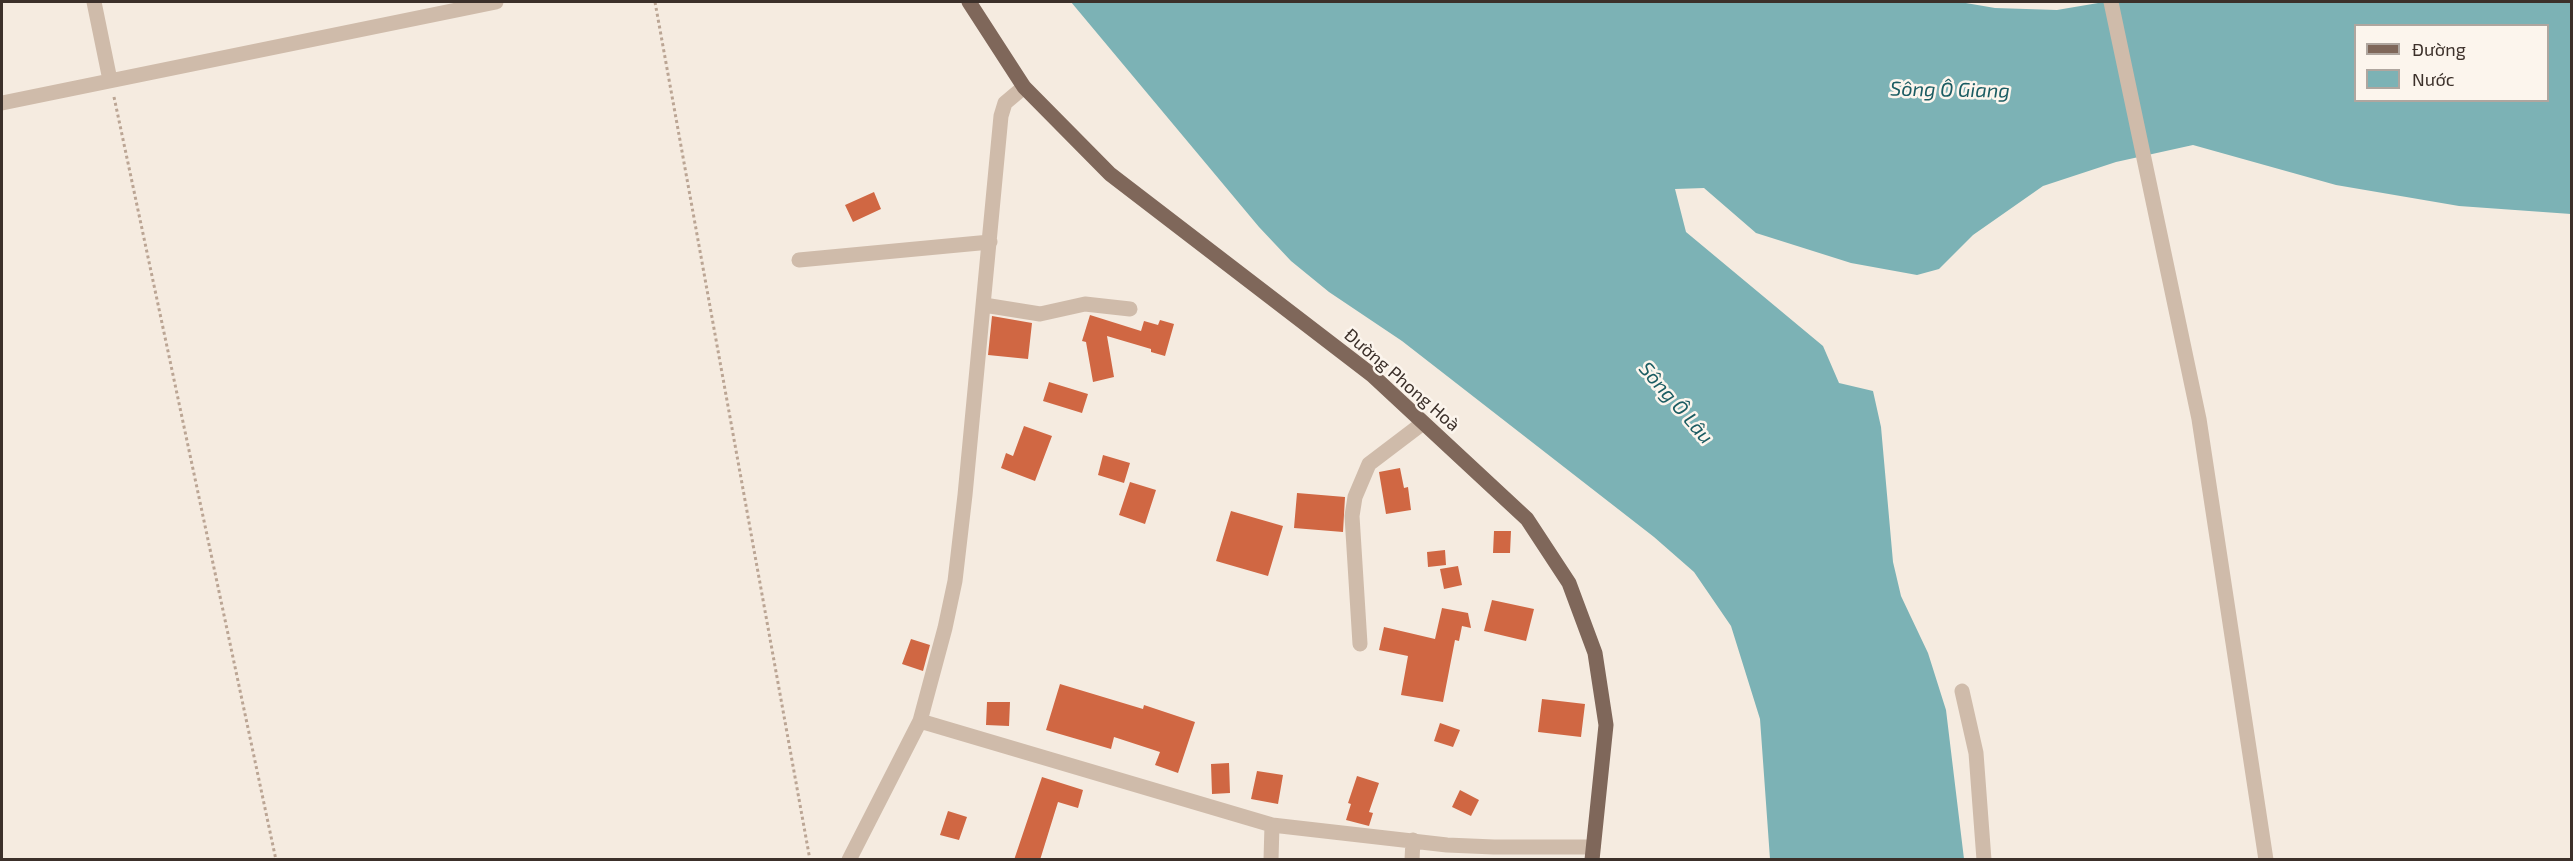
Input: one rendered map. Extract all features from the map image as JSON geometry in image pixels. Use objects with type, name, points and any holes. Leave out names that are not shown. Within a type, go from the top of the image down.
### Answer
[{"type":"main road","name":"Đường Phong Hoà","points":[[969,2],[1024,87],[1110,174],[1372,375],[1527,519],[1569,583],[1595,653],[1606,725],[1593,853]]},
{"type":"street","points":[[94,2],[110,80]]},
{"type":"street","points":[[2,103],[496,2]]},
{"type":"street","points":[[2111,2],[2199,418],[2266,860]]},
{"type":"street","points":[[849,860],[920,721],[940,648],[955,581],[1001,116],[1005,103],[1024,87]]},
{"type":"street","points":[[799,260],[990,242]]},
{"type":"street","points":[[984,305],[1040,314],[1085,304],[1130,309]]},
{"type":"street","points":[[1360,644],[1352,516],[1354,497],[1362,475],[1369,464],[1423,423]]},
{"type":"street","points":[[1962,691],[1976,753],[1984,860]]},
{"type":"street","points":[[920,721],[1272,825],[1413,840],[1593,853]]},
{"type":"street","points":[[1271,860],[1272,825]]},
{"type":"street","points":[[1412,860],[1413,840]]},
{"type":"path","points":[[655,2],[810,860]]},
{"type":"path","points":[[110,80],[276,860]]},
{"type":"water","points":[[1071,2],[1960,2],[1995,8],[2057,10],[2104,2],[2571,2],[2571,214],[2459,206],[2336,185],[2193,145],[2116,162],[2043,186],[1973,235],[1939,269],[1917,275],[1851,263],[1756,233],[1704,188],[1675,189],[1686,232],[1823,346],[1839,383],[1873,391],[1881,427],[1893,562],[1901,596],[1928,653],[1946,710],[1964,859],[1770,859],[1760,719],[1731,626],[1694,572],[1654,537],[1402,341],[1329,292],[1291,261],[1259,227]]},
{"type":"building","points":[[874,192],[881,209],[853,222],[845,205]]},
{"type":"building","points":[[1090,315],[1141,331],[1144,321],[1158,325],[1160,320],[1174,324],[1165,356],[1151,352],[1151,349],[1107,336],[1114,377],[1093,382],[1086,342],[1082,341]]},
{"type":"building","points":[[992,316],[1032,323],[1028,359],[988,355]]},
{"type":"building","points":[[1049,382],[1088,394],[1082,413],[1043,401]]},
{"type":"building","points":[[1024,426],[1052,436],[1035,481],[1001,468],[1006,453],[1013,456]]},
{"type":"building","points":[[1103,455],[1130,463],[1124,483],[1098,475]]},
{"type":"building","points":[[1400,468],[1404,488],[1408,487],[1411,510],[1386,514],[1379,472]]},
{"type":"building","points":[[1130,482],[1156,490],[1145,524],[1119,515]]},
{"type":"building","points":[[1297,493],[1345,497],[1343,532],[1294,528]]},
{"type":"building","points":[[1231,511],[1283,526],[1268,576],[1216,561]]},
{"type":"building","points":[[1494,531],[1511,531],[1510,553],[1493,553]]},
{"type":"building","points":[[1445,550],[1446,565],[1428,567],[1427,552]]},
{"type":"building","points":[[1458,566],[1462,585],[1444,589],[1440,569]]},
{"type":"building","points":[[1492,600],[1534,609],[1526,641],[1484,631]]},
{"type":"building","points":[[1442,608],[1468,613],[1471,628],[1462,626],[1459,641],[1455,640],[1443,702],[1401,695],[1408,656],[1379,650],[1384,627],[1435,639]]},
{"type":"building","points":[[911,639],[930,645],[923,671],[902,664]]},
{"type":"building","points":[[1060,684],[1143,709],[1144,705],[1195,722],[1178,773],[1155,765],[1160,752],[1114,737],[1111,749],[1046,730]]},
{"type":"building","points":[[1542,699],[1585,704],[1581,737],[1538,732]]},
{"type":"building","points":[[987,702],[1010,702],[1009,726],[986,725]]},
{"type":"building","points":[[1440,723],[1460,730],[1453,747],[1434,741]]},
{"type":"building","points":[[1229,763],[1230,793],[1212,794],[1211,764]]},
{"type":"building","points":[[1257,771],[1283,775],[1278,804],[1251,799]]},
{"type":"building","points":[[1357,776],[1379,783],[1369,812],[1373,813],[1369,826],[1346,820],[1351,804],[1348,803]]},
{"type":"building","points":[[1042,777],[1083,790],[1078,808],[1058,802],[1040,860],[1014,860]]},
{"type":"building","points":[[1460,790],[1479,800],[1471,816],[1452,807]]},
{"type":"building","points":[[948,811],[967,817],[959,840],[940,835]]},
{"type":"water label","name":"Sông Ô Giang","points":[[1950,90]]},
{"type":"water label","name":"Sông Ô Lâu","points":[[1676,403]]}]
